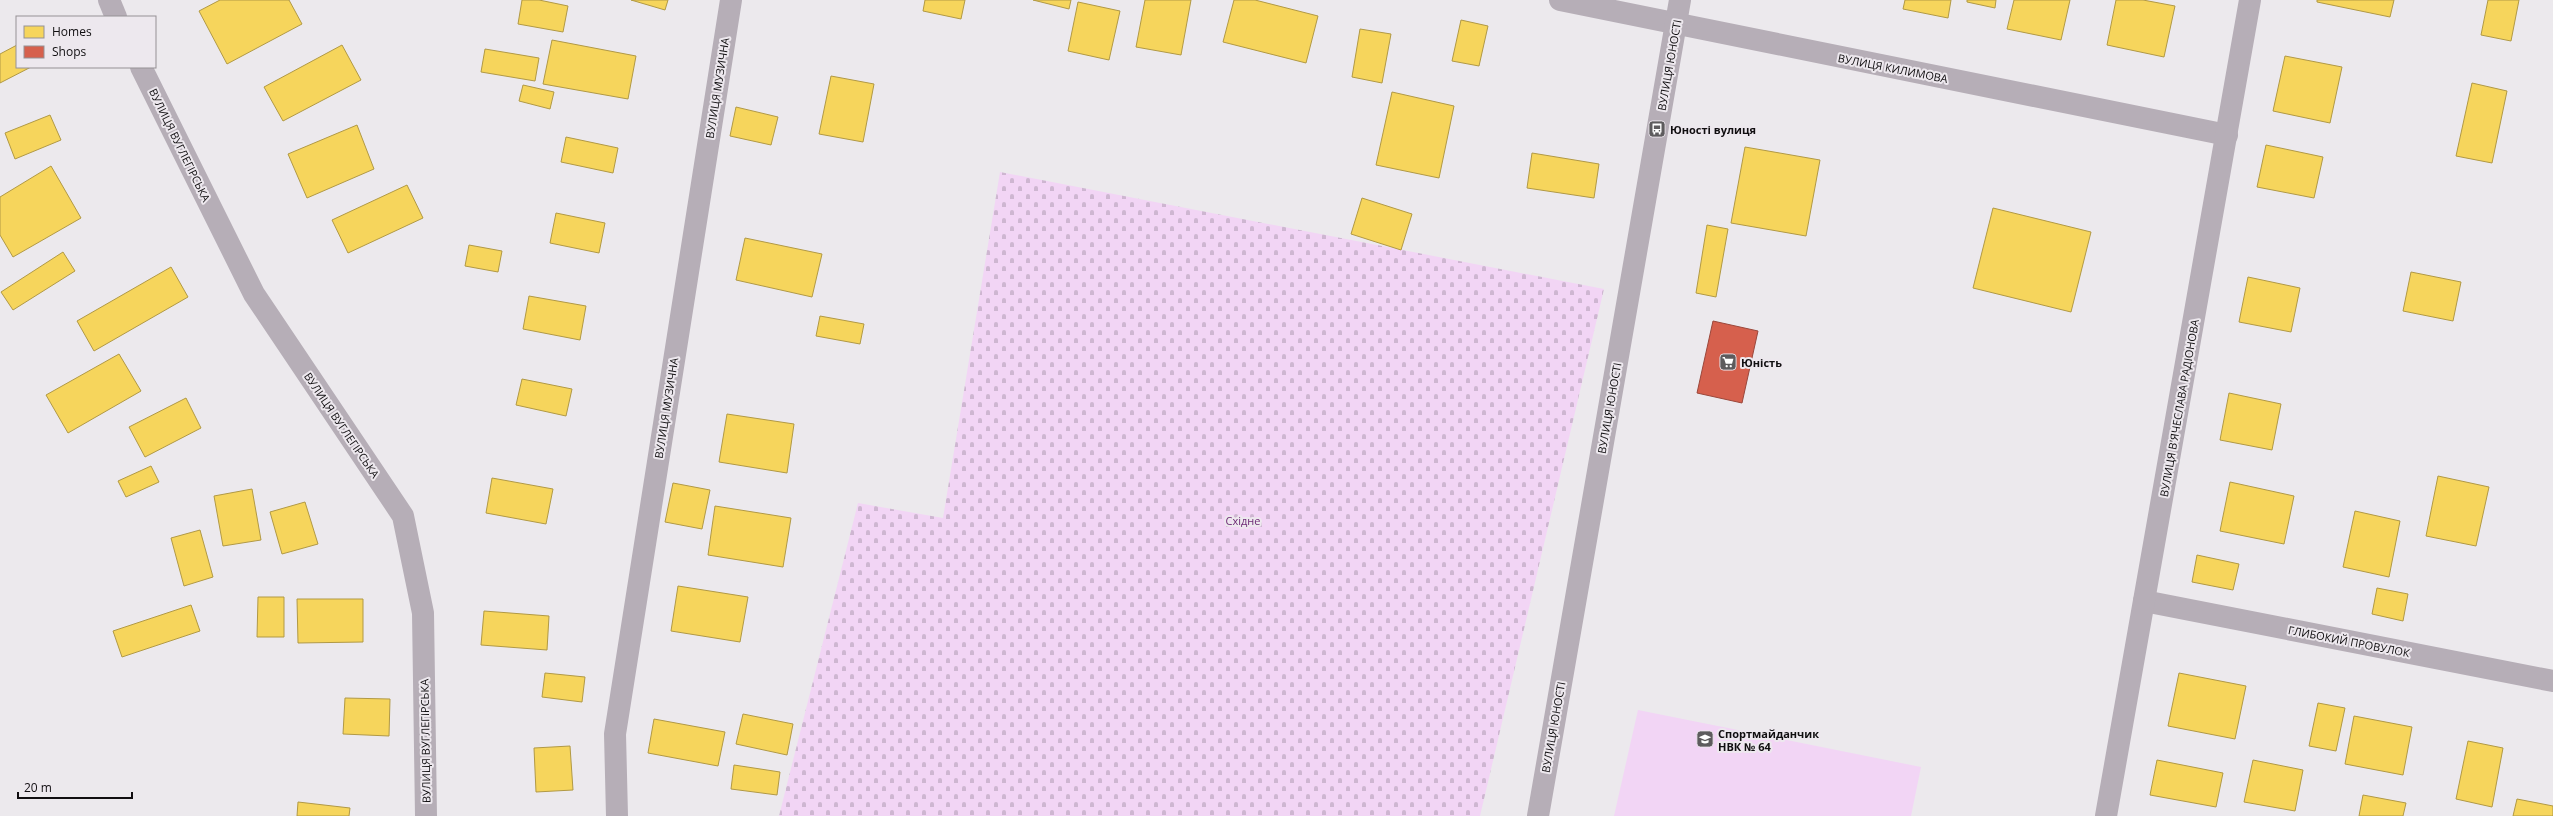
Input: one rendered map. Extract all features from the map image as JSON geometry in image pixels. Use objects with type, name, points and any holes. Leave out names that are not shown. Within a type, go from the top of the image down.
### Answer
[{"type":"street","points":[[109,0],[116,16]]},
{"type":"street","name":"ВУЛИЦЯ МУЗИЧНА","points":[[617,816],[615,734],[731,0]]},
{"type":"street","name":"ВУЛИЦЯ КИЛИМОВА","points":[[1560,0],[1676,25],[2227,135]]},
{"type":"street","name":"ВУЛИЦЯ ЮНОСТІ","points":[[1538,816],[1680,0]]},
{"type":"street","name":"ВУЛИЦЯ В'ЯЧЕСЛАВА РАДІОНОВА","points":[[2106,816],[2250,0]]},
{"type":"street","name":"ВУЛИЦЯ ВУГЛЕГІРСЬКА","points":[[141,68],[254,294],[403,516],[423,613],[426,816]]},
{"type":"street","name":"ГЛИБОКИЙ ПРОВУЛОК","points":[[2144,601],[2553,682]]},
{"type":"green space","name":"Східне","points":[[1000,172],[1604,289],[1480,816],[779,816],[858,503],[943,518]]},
{"type":"green space","name":"Спортмайданчик НВК № 64","points":[[1638,710],[1921,767],[1911,816],[1614,816]]},
{"type":"building: Homes","points":[[220,0],[289,0],[302,24],[227,64],[199,11]]},
{"type":"building: Homes","points":[[522,0],[539,0],[568,6],[563,32],[518,24]]},
{"type":"building: Homes","points":[[631,0],[668,0],[665,10]]},
{"type":"building: Homes","points":[[925,0],[965,0],[961,19],[923,11]]},
{"type":"building: Homes","points":[[1033,0],[1071,0],[1069,9]]},
{"type":"building: Homes","points":[[1145,0],[1191,0],[1181,55],[1136,47]]},
{"type":"building: Homes","points":[[1234,0],[1255,0],[1318,16],[1306,63],[1223,42]]},
{"type":"building: Homes","points":[[1905,0],[1951,0],[1948,18],[1903,9]]},
{"type":"building: Homes","points":[[1967,0],[1996,0],[1995,8],[1967,2]]},
{"type":"building: Homes","points":[[2014,0],[2070,0],[2061,40],[2007,29]]},
{"type":"building: Homes","points":[[2116,0],[2143,0],[2175,6],[2164,57],[2107,45]]},
{"type":"building: Homes","points":[[2317,0],[2394,0],[2390,17],[2317,2]]},
{"type":"building: Homes","points":[[2488,0],[2519,0],[2511,41],[2481,35]]},
{"type":"building: Homes","points":[[1078,2],[1120,11],[1109,60],[1068,51]]},
{"type":"building: Homes","points":[[1461,20],[1488,26],[1479,66],[1452,61]]},
{"type":"building: Homes","points":[[1360,29],[1391,34],[1382,83],[1352,77]]},
{"type":"building: Homes","points":[[552,40],[636,56],[628,99],[543,84]]},
{"type":"building: Homes","points":[[342,45],[361,80],[283,121],[264,87]]},
{"type":"building: Homes","points":[[16,46],[16,68],[29,68],[0,83],[0,54]]},
{"type":"building: Homes","points":[[485,49],[539,58],[535,81],[481,72]]},
{"type":"building: Homes","points":[[2285,56],[2342,67],[2330,123],[2273,111]]},
{"type":"building: Homes","points":[[831,76],[874,84],[863,142],[819,134]]},
{"type":"building: Homes","points":[[2472,83],[2507,91],[2492,163],[2456,156]]},
{"type":"building: Homes","points":[[523,85],[554,92],[550,109],[519,101]]},
{"type":"building: Homes","points":[[1392,92],[1454,106],[1439,178],[1376,165]]},
{"type":"building: Homes","points":[[736,107],[778,117],[771,145],[730,136]]},
{"type":"building: Homes","points":[[50,115],[61,140],[15,159],[5,133]]},
{"type":"building: Homes","points":[[357,125],[374,169],[307,198],[288,154]]},
{"type":"building: Homes","points":[[566,137],[618,148],[613,173],[561,162]]},
{"type":"building: Homes","points":[[2266,145],[2323,157],[2314,198],[2257,187]]},
{"type":"building: Homes","points":[[1745,147],[1820,160],[1806,236],[1731,223]]},
{"type":"building: Homes","points":[[1532,153],[1599,164],[1594,198],[1527,188]]},
{"type":"building: Homes","points":[[51,166],[81,218],[13,257],[0,235],[0,197]]},
{"type":"building: Homes","points":[[407,185],[423,218],[348,253],[332,220]]},
{"type":"building: Homes","points":[[1362,198],[1412,214],[1401,250],[1351,234]]},
{"type":"building: Homes","points":[[1993,208],[2091,232],[2071,312],[1973,288]]},
{"type":"building: Homes","points":[[556,213],[605,223],[599,253],[550,243]]},
{"type":"building: Homes","points":[[1707,225],[1728,229],[1716,297],[1696,293]]},
{"type":"building: Homes","points":[[745,238],[822,254],[812,297],[736,280]]},
{"type":"building: Homes","points":[[469,245],[502,251],[498,272],[465,266]]},
{"type":"building: Homes","points":[[63,252],[75,271],[13,310],[1,292]]},
{"type":"building: Homes","points":[[171,267],[188,297],[94,351],[77,321]]},
{"type":"building: Homes","points":[[2411,272],[2461,282],[2453,321],[2403,311]]},
{"type":"building: Homes","points":[[2248,277],[2300,288],[2291,332],[2239,322]]},
{"type":"building: Homes","points":[[529,296],[586,306],[580,340],[523,329]]},
{"type":"building: Homes","points":[[820,316],[864,324],[860,344],[816,336]]},
{"type":"building: Homes","points":[[119,354],[141,391],[68,433],[46,395]]},
{"type":"building: Homes","points":[[522,379],[572,389],[566,416],[516,405]]},
{"type":"building: Homes","points":[[2229,393],[2281,404],[2272,450],[2220,440]]},
{"type":"building: Homes","points":[[186,398],[201,428],[145,457],[129,427]]},
{"type":"building: Homes","points":[[727,414],[794,424],[787,473],[719,462]]},
{"type":"building: Homes","points":[[151,466],[159,482],[126,497],[118,481]]},
{"type":"building: Homes","points":[[2438,476],[2489,487],[2476,546],[2426,536]]},
{"type":"building: Homes","points":[[492,478],[553,489],[546,524],[486,513]]},
{"type":"building: Homes","points":[[2230,482],[2294,496],[2284,544],[2220,531]]},
{"type":"building: Homes","points":[[673,483],[710,490],[702,529],[665,522]]},
{"type":"building: Homes","points":[[252,489],[261,540],[223,546],[214,496]]},
{"type":"building: Homes","points":[[305,502],[318,544],[282,554],[270,512]]},
{"type":"building: Homes","points":[[715,506],[791,518],[783,567],[708,555]]},
{"type":"building: Homes","points":[[2355,511],[2400,521],[2389,577],[2343,567]]},
{"type":"building: Homes","points":[[200,530],[213,577],[184,586],[171,538]]},
{"type":"building: Homes","points":[[2197,555],[2239,564],[2233,590],[2192,582]]},
{"type":"building: Homes","points":[[678,586],[748,597],[740,642],[671,631]]},
{"type":"building: Homes","points":[[2377,588],[2408,594],[2403,621],[2372,614]]},
{"type":"building: Homes","points":[[258,597],[284,597],[284,637],[257,637]]},
{"type":"building: Homes","points":[[297,599],[363,599],[363,642],[298,643]]},
{"type":"building: Homes","points":[[191,605],[200,631],[122,657],[113,631]]},
{"type":"building: Homes","points":[[484,611],[549,616],[547,650],[481,645]]},
{"type":"building: Homes","points":[[545,673],[585,677],[582,702],[542,697]]},
{"type":"building: Homes","points":[[2179,673],[2246,686],[2235,739],[2168,726]]},
{"type":"building: Homes","points":[[345,698],[390,699],[389,736],[343,734]]},
{"type":"building: Homes","points":[[2318,703],[2345,708],[2336,751],[2309,746]]},
{"type":"building: Homes","points":[[743,714],[793,724],[787,755],[736,744]]},
{"type":"building: Homes","points":[[2354,716],[2412,727],[2403,775],[2345,764]]},
{"type":"building: Homes","points":[[654,719],[725,732],[718,766],[648,753]]},
{"type":"building: Homes","points":[[2468,741],[2503,748],[2492,807],[2456,799]]},
{"type":"building: Homes","points":[[570,746],[573,790],[536,792],[534,748]]},
{"type":"building: Homes","points":[[2157,760],[2223,773],[2216,807],[2150,795]]},
{"type":"building: Homes","points":[[2253,760],[2303,770],[2295,811],[2244,802]]},
{"type":"building: Homes","points":[[734,765],[780,772],[777,795],[731,789]]},
{"type":"building: Homes","points":[[2363,795],[2406,803],[2403,816],[2359,816]]},
{"type":"building: Homes","points":[[2517,799],[2553,806],[2553,816],[2513,816]]},
{"type":"building: Homes","points":[[298,802],[350,808],[349,816],[297,816]]},
{"type":"building: Shops","name":"Юність","points":[[1713,321],[1758,331],[1742,403],[1697,393]]},
{"type":"place","name":"Юності вулиця","points":[[1657,129]]},
{"type":"place","name":"Юність","points":[[1728,362]]},
{"type":"place","name":"Спортмайданчик НВК № 64","points":[[1705,739]]}]
